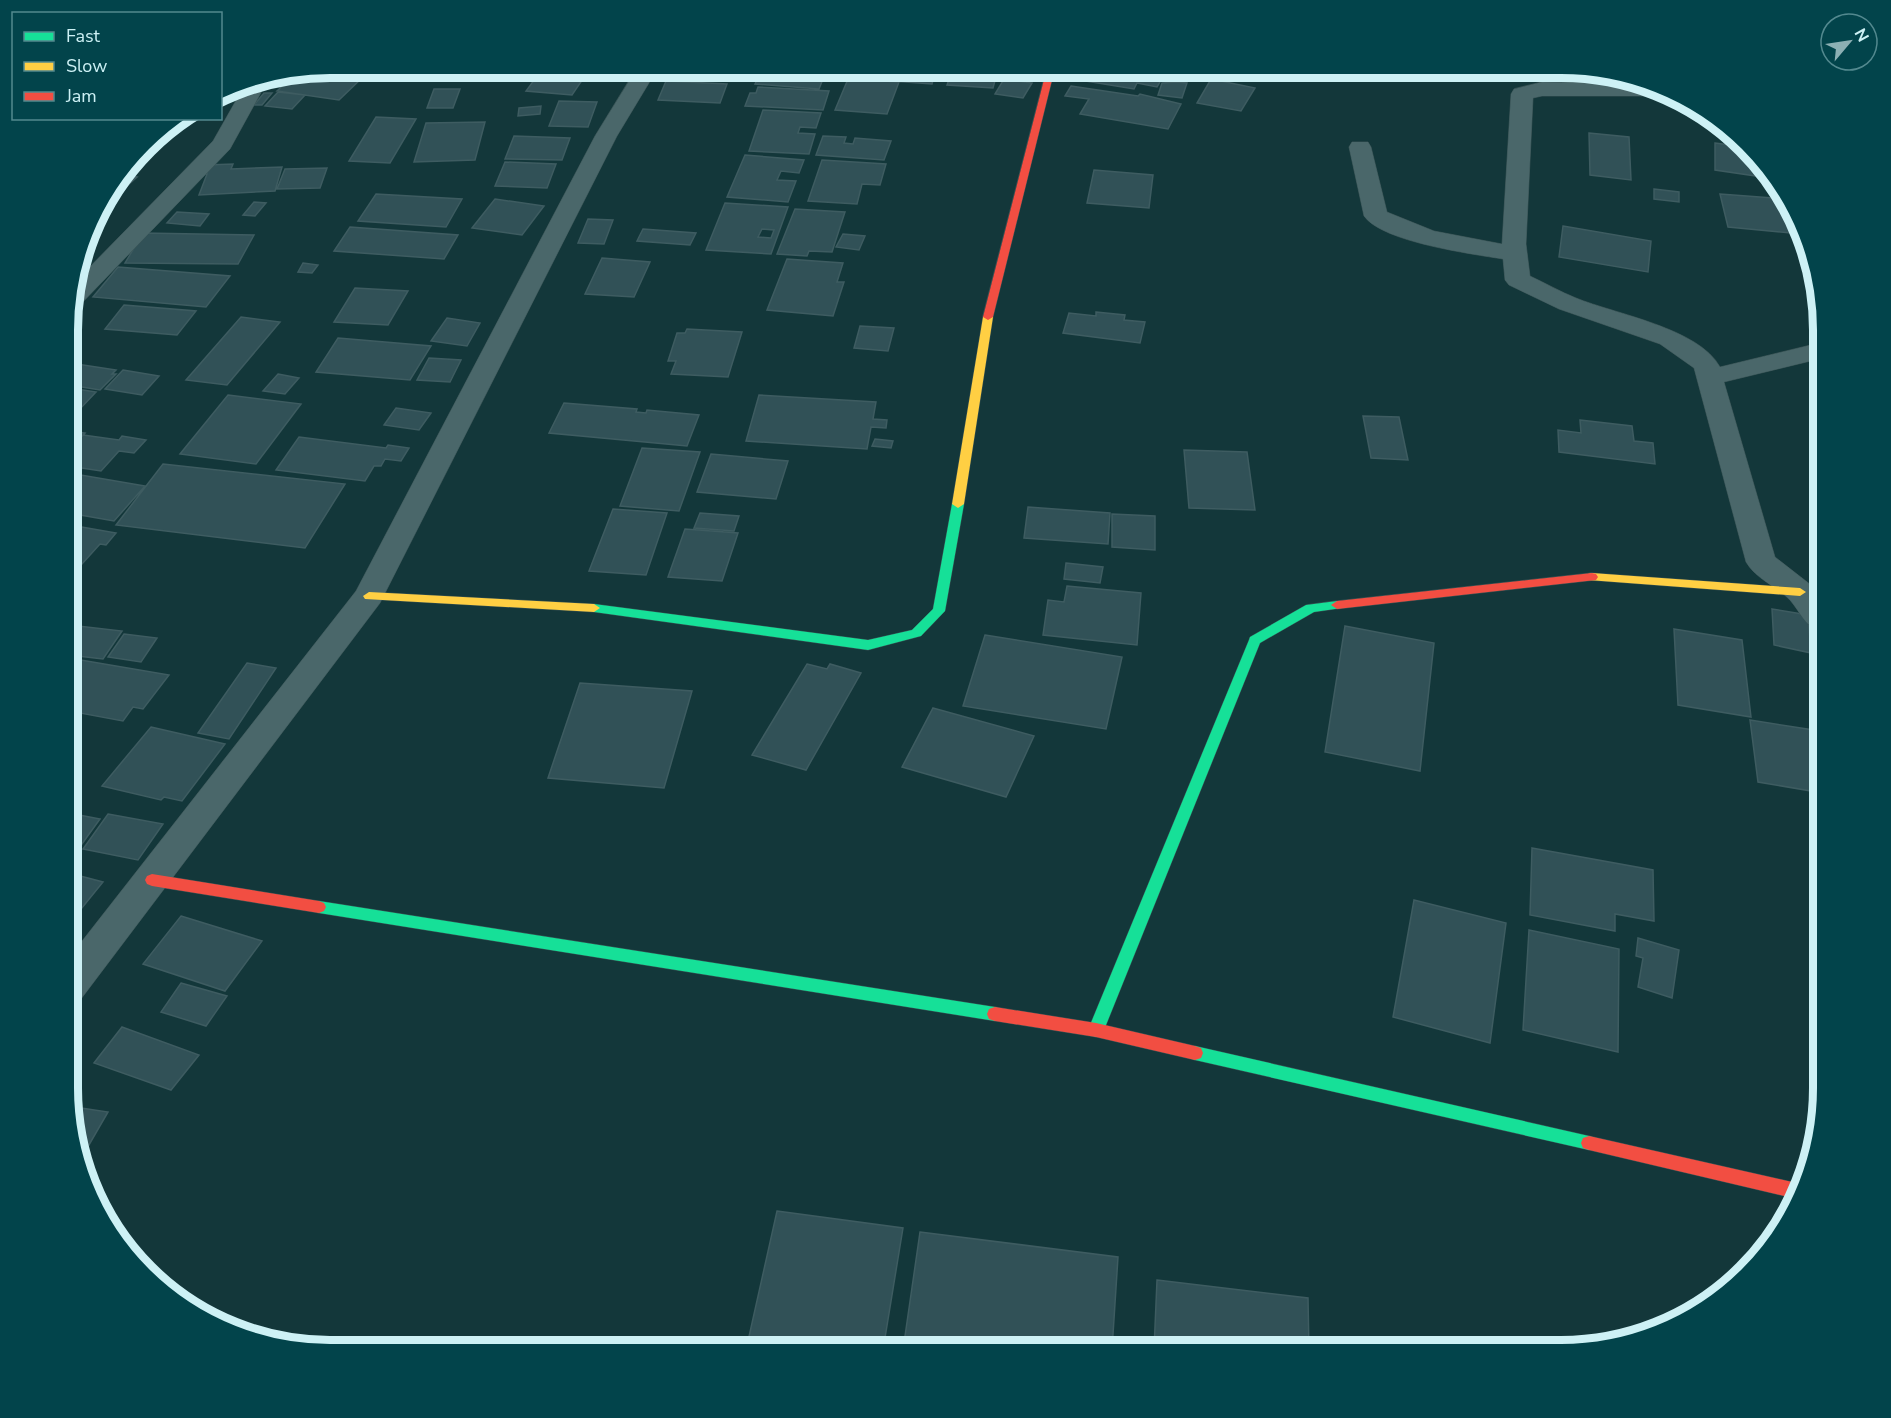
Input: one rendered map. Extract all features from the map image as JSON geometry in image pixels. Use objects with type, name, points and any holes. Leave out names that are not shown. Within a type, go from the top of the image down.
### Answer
[{"type":"street","points":[[78,975],[369,596],[606,136],[641,78]]},
{"type":"street","points":[[369,596],[580,606],[868,645],[916,633],[939,611],[968,447],[985,328],[1048,78]]},
{"type":"street","points":[[1640,91],[1542,89],[1522,94],[1515,254],[1518,280],[1568,304],[1669,338],[1706,365],[1761,562],[1800,592],[1813,609]]},
{"type":"street","points":[[81,289],[222,144],[253,90]]},
{"type":"street","points":[[1360,147],[1376,216],[1399,230],[1515,254]]},
{"type":"street","points":[[1710,377],[1813,353]]},
{"type":"street","points":[[1096,1030],[1255,640],[1311,608],[1590,578],[1800,592]]},
{"type":"street","points":[[152,880],[1096,1030],[1791,1190]]},
{"type":"building","points":[[362,78],[339,100],[277,91],[287,82],[297,80]]},
{"type":"building","points":[[536,78],[584,78],[572,95],[526,91]]},
{"type":"building","points":[[758,78],[823,78],[819,89],[755,84]]},
{"type":"building","points":[[865,78],[934,78],[932,84]]},
{"type":"building","points":[[950,78],[996,78],[993,88],[947,85]]},
{"type":"building","points":[[1080,78],[1162,78],[1157,87],[1137,83],[1134,89],[1079,80]]},
{"type":"building","points":[[848,79],[899,82],[887,114],[835,110]]},
{"type":"building","points":[[1004,79],[1032,83],[1023,98],[995,94]]},
{"type":"building","points":[[1211,79],[1255,88],[1241,111],[1197,103]]},
{"type":"building","points":[[666,81],[727,84],[720,103],[658,100]]},
{"type":"building","points":[[1162,83],[1187,83],[1182,98],[1158,95]]},
{"type":"building","points":[[1071,86],[1138,96],[1140,94],[1181,104],[1168,129],[1080,114],[1089,99],[1065,96]]},
{"type":"building","points":[[758,87],[829,91],[823,110],[745,106],[750,93],[756,93]]},
{"type":"building","points":[[434,89],[460,89],[453,108],[427,108]]},
{"type":"building","points":[[278,92],[305,95],[292,109],[265,106]]},
{"type":"building","points":[[264,93],[272,93],[262,105],[254,105]]},
{"type":"building","points":[[559,101],[597,102],[588,127],[549,126]]},
{"type":"building","points":[[541,106],[540,114],[518,116],[519,108]]},
{"type":"building","points":[[763,110],[821,113],[816,128],[800,127],[798,133],[815,134],[809,154],[749,151]]},
{"type":"building","points":[[376,117],[416,119],[390,163],[349,161]]},
{"type":"building","points":[[485,122],[475,160],[414,162],[426,123]]},
{"type":"building","points":[[1589,133],[1629,137],[1631,180],[1590,175]]},
{"type":"building","points":[[514,136],[570,138],[562,160],[505,159]]},
{"type":"building","points":[[823,136],[846,137],[844,143],[853,144],[855,138],[891,141],[884,160],[816,155]]},
{"type":"building","points":[[1715,143],[1732,145],[1761,177],[1715,170]]},
{"type":"building","points":[[745,155],[804,160],[799,173],[781,171],[777,180],[796,181],[788,202],[727,197]]},
{"type":"building","points":[[822,160],[886,164],[880,185],[862,184],[857,204],[808,201]]},
{"type":"building","points":[[505,162],[556,164],[547,188],[495,186]]},
{"type":"building","points":[[233,164],[231,169],[282,167],[275,191],[199,195],[207,174],[203,174],[206,165]]},
{"type":"building","points":[[327,168],[320,188],[277,189],[285,169]]},
{"type":"building","points":[[1094,170],[1153,175],[1149,208],[1087,203]]},
{"type":"building","points":[[131,176],[137,177],[126,187],[123,187]]},
{"type":"building","points":[[1654,189],[1679,192],[1679,202],[1654,199]]},
{"type":"building","points":[[376,194],[462,199],[446,227],[358,221]]},
{"type":"building","points":[[1720,194],[1775,198],[1794,233],[1728,227]]},
{"type":"building","points":[[495,199],[544,206],[522,235],[472,228]]},
{"type":"building","points":[[254,202],[266,203],[255,216],[243,215]]},
{"type":"building","points":[[725,203],[788,207],[771,254],[706,250]],"holes":[[[762,229],[774,230],[771,238],[758,237]]]},
{"type":"building","points":[[795,209],[845,212],[832,252],[809,251],[807,256],[777,254]]},
{"type":"building","points":[[177,212],[209,214],[200,226],[167,223]]},
{"type":"building","points":[[588,219],[613,220],[604,244],[578,243]]},
{"type":"building","points":[[1563,226],[1651,241],[1648,272],[1559,257]]},
{"type":"building","points":[[350,227],[458,235],[444,259],[334,251]]},
{"type":"building","points":[[643,229],[696,233],[690,245],[637,241]]},
{"type":"building","points":[[143,233],[254,235],[238,264],[125,263]]},
{"type":"building","points":[[843,234],[865,236],[859,250],[836,247]]},
{"type":"building","points":[[602,258],[650,262],[634,297],[585,294]]},
{"type":"building","points":[[787,259],[843,263],[837,282],[844,282],[833,316],[767,310]]},
{"type":"building","points":[[303,263],[318,265],[312,273],[298,272]]},
{"type":"building","points":[[118,267],[230,276],[206,307],[93,297]]},
{"type":"building","points":[[355,288],[408,291],[388,325],[334,322]]},
{"type":"building","points":[[124,305],[196,311],[177,335],[105,329]]},
{"type":"building","points":[[1096,312],[1125,315],[1124,320],[1145,322],[1140,343],[1063,333],[1069,313],[1096,316]]},
{"type":"building","points":[[241,317],[280,322],[227,385],[186,380]]},
{"type":"building","points":[[447,318],[480,323],[467,346],[431,341]]},
{"type":"building","points":[[860,326],[894,328],[888,351],[854,348]]},
{"type":"building","points":[[687,329],[742,332],[728,377],[671,374],[676,361],[668,361],[677,333],[685,333]]},
{"type":"building","points":[[338,338],[431,346],[410,380],[316,372]]},
{"type":"building","points":[[429,358],[461,360],[450,382],[417,380]]},
{"type":"building","points":[[78,364],[116,370],[112,374],[116,374],[100,390],[78,386]]},
{"type":"building","points":[[123,370],[159,376],[142,395],[105,389]]},
{"type":"building","points":[[278,374],[299,378],[285,394],[263,391]]},
{"type":"building","points":[[78,389],[96,392],[78,411]]},
{"type":"building","points":[[228,395],[301,404],[256,464],[180,454]]},
{"type":"building","points":[[759,395],[876,402],[873,419],[887,420],[886,428],[871,427],[867,449],[746,441]]},
{"type":"building","points":[[564,403],[637,409],[636,412],[646,413],[647,410],[699,415],[687,446],[549,433]]},
{"type":"building","points":[[396,408],[431,413],[419,430],[384,425]]},
{"type":"building","points":[[1363,416],[1399,417],[1408,460],[1371,458]]},
{"type":"building","points":[[1580,420],[1632,426],[1634,441],[1653,443],[1655,464],[1559,452],[1558,430],[1581,433]]},
{"type":"building","points":[[78,432],[85,433],[78,440]]},
{"type":"building","points":[[83,435],[119,440],[122,436],[146,440],[134,453],[119,451],[101,471],[78,467],[78,440]]},
{"type":"building","points":[[299,437],[386,448],[388,445],[409,448],[401,461],[385,459],[381,466],[374,466],[365,481],[276,470]]},
{"type":"building","points":[[875,439],[893,441],[891,448],[872,446]]},
{"type":"building","points":[[642,448],[700,452],[679,511],[620,506]]},
{"type":"building","points":[[1184,450],[1247,452],[1255,510],[1189,508]]},
{"type":"building","points":[[711,454],[788,461],[776,499],[697,492]]},
{"type":"building","points":[[163,464],[345,484],[305,548],[116,525]]},
{"type":"building","points":[[78,475],[145,486],[114,521],[78,515]]},
{"type":"building","points":[[1028,507],[1110,513],[1108,544],[1024,538]]},
{"type":"building","points":[[613,509],[667,513],[646,575],[589,571]]},
{"type":"building","points":[[700,513],[739,516],[734,531],[694,528]]},
{"type":"building","points":[[1112,514],[1155,516],[1155,550],[1112,547]]},
{"type":"building","points":[[78,526],[116,533],[106,545],[100,544],[78,568]]},
{"type":"building","points":[[685,529],[738,533],[722,581],[668,577]]},
{"type":"building","points":[[1066,563],[1103,567],[1100,583],[1064,579]]},
{"type":"building","points":[[1067,586],[1141,593],[1137,645],[1043,635],[1048,600],[1064,602]]},
{"type":"building","points":[[1772,609],[1808,615],[1811,653],[1774,645]]},
{"type":"building","points":[[78,626],[122,631],[103,659],[78,656]]},
{"type":"building","points":[[1345,626],[1434,643],[1420,771],[1325,752]]},
{"type":"building","points":[[1674,629],[1742,640],[1751,717],[1678,705]]},
{"type":"building","points":[[124,634],[157,638],[141,662],[108,657]]},
{"type":"building","points":[[985,635],[1122,657],[1106,729],[963,706]]},
{"type":"building","points":[[78,660],[169,675],[143,709],[133,707],[123,721],[78,713]]},
{"type":"building","points":[[247,663],[276,668],[229,739],[198,733]]},
{"type":"building","points":[[807,664],[827,669],[830,664],[861,673],[806,770],[752,755]]},
{"type":"building","points":[[580,683],[692,691],[664,788],[548,778]]},
{"type":"building","points":[[933,708],[1034,736],[1006,797],[902,767]]},
{"type":"building","points":[[1750,720],[1813,730],[1813,791],[1758,782]]},
{"type":"building","points":[[151,727],[225,744],[182,801],[164,797],[161,800],[102,786]]},
{"type":"building","points":[[108,814],[163,824],[138,860],[83,849]]},
{"type":"building","points":[[78,815],[100,819],[78,850]]},
{"type":"building","points":[[1532,848],[1653,870],[1654,921],[1615,914],[1615,931],[1530,915]]},
{"type":"building","points":[[78,875],[103,882],[78,913]]},
{"type":"building","points":[[1414,900],[1506,923],[1490,1043],[1393,1017]]},
{"type":"building","points":[[181,916],[262,941],[225,991],[143,964]]},
{"type":"building","points":[[1529,930],[1619,949],[1618,1052],[1523,1030]]},
{"type":"building","points":[[1638,938],[1679,950],[1672,998],[1638,987],[1643,958],[1636,956]]},
{"type":"building","points":[[181,983],[227,996],[206,1026],[161,1012]]},
{"type":"building","points":[[122,1027],[199,1055],[171,1090],[94,1063]]},
{"type":"building","points":[[79,1108],[108,1112],[86,1150]]},
{"type":"building","points":[[777,1211],[903,1228],[885,1340],[748,1340]]},
{"type":"building","points":[[920,1232],[1118,1257],[1113,1340],[904,1340]]},
{"type":"building","points":[[1157,1280],[1308,1298],[1309,1340],[1154,1340]]},
{"type":"traffic: fast","points":[[594,608],[868,645],[916,633],[939,611],[958,504]]},
{"type":"traffic: fast","points":[[1096,1030],[1255,640],[1311,608],[1337,605]]},
{"type":"traffic: fast","points":[[319,907],[995,1014]]},
{"type":"traffic: fast","points":[[1195,1053],[1589,1143]]},
{"type":"traffic: slow","points":[[958,504],[988,317]]},
{"type":"traffic: slow","points":[[1592,577],[1800,592]]},
{"type":"traffic: slow","points":[[369,596],[594,608]]},
{"type":"traffic: jam","points":[[988,317],[1048,78]]},
{"type":"traffic: jam","points":[[1337,605],[1592,577]]},
{"type":"traffic: jam","points":[[152,880],[319,907]]},
{"type":"traffic: jam","points":[[995,1014],[1096,1030],[1195,1053]]},
{"type":"traffic: jam","points":[[1589,1143],[1791,1190]]}]
